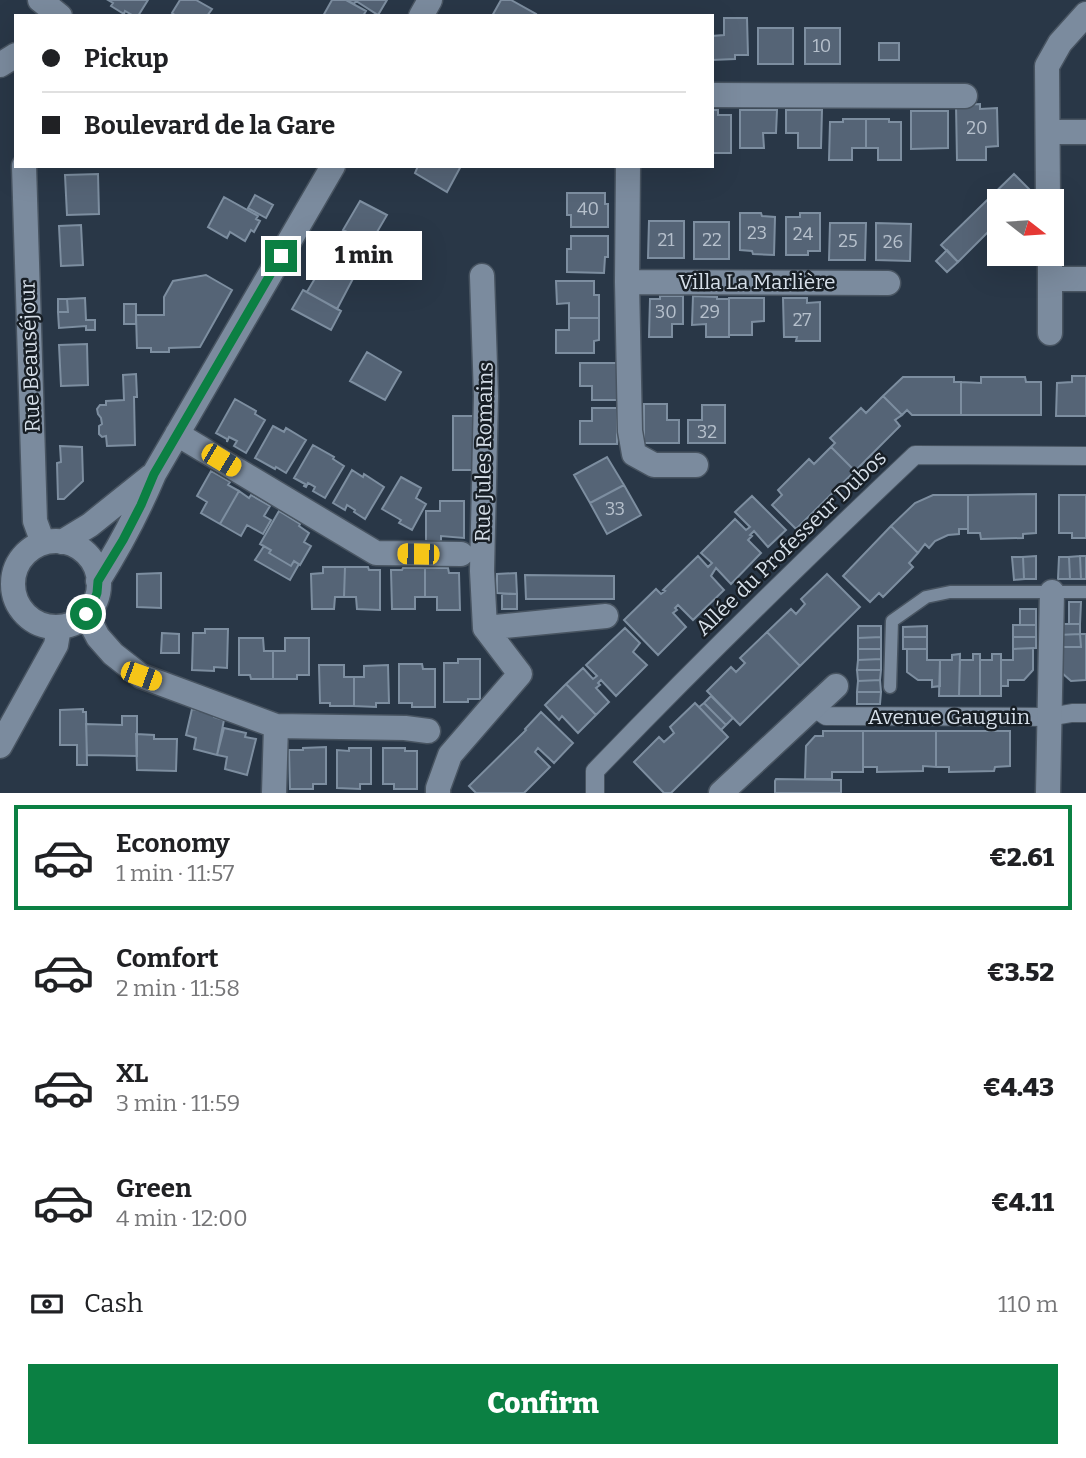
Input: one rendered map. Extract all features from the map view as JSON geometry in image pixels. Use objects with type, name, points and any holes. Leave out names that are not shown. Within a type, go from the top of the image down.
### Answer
[{"type":"street","points":[[40,0],[58,14]]},
{"type":"street","points":[[1077,0],[1086,5]]},
{"type":"street","points":[[1048,189],[1047,66],[1060,43],[1086,14]]},
{"type":"street","points":[[714,94],[965,96]]},
{"type":"street","points":[[1048,132],[1086,132]]},
{"type":"street","name":"Rue Beauséjour","points":[[24,168],[34,521],[52,543]]},
{"type":"street","points":[[98,581],[123,540],[154,474],[332,168]]},
{"type":"street","points":[[628,168],[629,431],[634,454],[653,465],[696,465]]},
{"type":"street","points":[[1049,266],[1050,333]]},
{"type":"street","name":"Rue Jules Romains","points":[[482,276],[486,396],[482,571],[485,628]]},
{"type":"street","points":[[1050,279],[1086,279]]},
{"type":"street","name":"Villa La Marlière","points":[[627,282],[888,283]]},
{"type":"street","points":[[177,434],[376,554],[461,555]]},
{"type":"street","name":"Allée du Professeur Dubos","points":[[595,793],[595,771],[693,670],[915,455],[1086,456]]},
{"type":"street","points":[[52,543],[75,546],[87,555],[95,567],[98,581],[93,604],[86,614],[79,621],[59,627],[38,624],[21,611],[7,593],[16,567],[32,549],[52,543],[90,525],[154,474]]},
{"type":"street","points":[[1048,793],[1052,592]]},
{"type":"street","points":[[86,614],[97,637],[113,654],[141,676],[276,726],[405,728],[428,731]]},
{"type":"street","points":[[485,628],[606,616]]},
{"type":"street","points":[[0,746],[56,645],[59,627]]},
{"type":"street","points":[[438,793],[450,755],[520,674],[485,628]]},
{"type":"street","points":[[721,793],[836,686]]},
{"type":"street","name":"Avenue Gauguin","points":[[814,708],[826,716],[1049,717],[1086,713]]},
{"type":"street","points":[[274,793],[276,726]]},
{"type":"lane","points":[[890,687],[892,621],[926,597],[950,592],[1086,592]]},
{"type":"building","points":[[108,0],[148,0],[139,14],[125,11],[124,14],[111,6],[113,3]]},
{"type":"building","points":[[180,0],[196,0],[212,9],[208,14],[172,13]]},
{"type":"building","points":[[332,0],[346,0],[366,11],[364,14],[324,14]]},
{"type":"building","points":[[346,0],[387,0],[379,14],[356,1],[354,4]]},
{"type":"building","points":[[501,0],[511,0],[536,14],[493,14]]},
{"type":"building","points":[[724,18],[747,18],[748,55],[714,60],[714,36],[724,35]]},
{"type":"building","points":[[758,28],[793,28],[793,64],[758,64]]},
{"type":"building","points":[[805,28],[840,28],[840,64],[805,64]]},
{"type":"building","points":[[879,43],[899,43],[899,60],[879,60]]},
{"type":"building","points":[[980,104],[980,109],[997,108],[998,146],[986,147],[986,160],[957,160],[956,105]]},
{"type":"building","points":[[714,110],[718,110],[718,115],[731,115],[731,153],[714,153]]},
{"type":"building","points":[[740,110],[777,110],[776,133],[763,133],[764,148],[740,148]]},
{"type":"building","points":[[786,110],[822,110],[821,148],[798,148],[798,133],[786,133]]},
{"type":"building","points":[[911,111],[948,111],[948,148],[911,149]]},
{"type":"building","points":[[843,119],[866,119],[866,148],[852,148],[852,160],[829,160],[830,122],[843,122]]},
{"type":"building","points":[[866,119],[901,122],[901,160],[878,160],[878,148],[866,148]]},
{"type":"building","points":[[417,168],[460,168],[447,192],[415,173]]},
{"type":"building","points":[[98,174],[99,214],[67,215],[65,175]]},
{"type":"building","points":[[1014,174],[1029,189],[999,189]]},
{"type":"building","points":[[567,193],[605,193],[608,227],[571,227],[571,215],[567,215]]},
{"type":"building","points":[[255,195],[273,205],[266,218],[248,208]]},
{"type":"building","points":[[224,197],[258,216],[256,219],[260,221],[245,241],[230,232],[227,238],[208,227]]},
{"type":"building","points":[[987,200],[987,233],[958,262],[941,245]]},
{"type":"building","points":[[360,201],[387,215],[370,244],[343,230]]},
{"type":"building","points":[[740,213],[761,213],[762,216],[775,217],[774,255],[740,250]]},
{"type":"building","points":[[800,213],[820,213],[820,251],[808,251],[808,255],[786,255],[786,217],[800,217]]},
{"type":"building","points":[[649,221],[684,221],[684,258],[648,258]]},
{"type":"building","points":[[694,222],[729,222],[729,259],[694,259]]},
{"type":"building","points":[[830,223],[866,223],[865,260],[829,260]]},
{"type":"building","points":[[876,223],[911,224],[910,261],[876,260]]},
{"type":"building","points":[[81,225],[83,265],[61,266],[59,226]]},
{"type":"building","points":[[571,236],[608,236],[608,257],[605,257],[604,273],[567,272],[567,249],[571,249]]},
{"type":"building","points":[[947,250],[958,262],[947,272],[936,261]]},
{"type":"building","points":[[327,258],[356,273],[337,309],[307,292]]},
{"type":"building","points":[[206,275],[232,290],[200,347],[169,348],[169,352],[151,352],[151,348],[137,348],[136,315],[164,315],[164,297],[173,281]]},
{"type":"building","points":[[556,281],[594,281],[594,295],[599,295],[599,318],[569,318],[569,303],[557,304]]},
{"type":"building","points":[[303,290],[341,311],[331,330],[292,309]]},
{"type":"building","points":[[660,296],[683,296],[683,324],[672,324],[672,337],[649,337],[650,299],[660,299]]},
{"type":"building","points":[[693,296],[729,299],[729,337],[706,337],[706,324],[692,325]]},
{"type":"building","points":[[85,298],[86,320],[95,320],[95,330],[86,330],[86,326],[59,328],[58,312],[68,312],[67,299]]},
{"type":"building","points":[[729,298],[764,298],[764,321],[752,322],[752,335],[729,335]]},
{"type":"building","points":[[783,298],[807,298],[807,303],[820,302],[820,341],[796,341],[797,337],[784,337]]},
{"type":"building","points":[[58,299],[67,299],[68,312],[58,312]]},
{"type":"building","points":[[124,304],[136,304],[136,324],[124,324]]},
{"type":"building","points":[[569,318],[599,318],[599,340],[594,341],[594,353],[556,353],[556,330],[569,330]]},
{"type":"building","points":[[87,344],[88,385],[61,386],[59,345]]},
{"type":"building","points":[[367,352],[401,372],[385,400],[350,381]]},
{"type":"building","points":[[580,363],[618,363],[618,400],[592,400],[592,386],[580,386]]},
{"type":"building","points":[[136,374],[135,445],[107,446],[106,436],[99,434],[99,426],[102,424],[97,409],[100,405],[106,405],[106,401],[124,400],[123,375]]},
{"type":"building","points":[[1072,376],[1086,376],[1086,416],[1056,416],[1057,383],[1072,382]]},
{"type":"building","points":[[903,377],[954,377],[954,382],[961,382],[961,415],[912,415],[907,410],[902,415],[883,396]]},
{"type":"building","points":[[981,377],[1025,377],[1026,382],[1041,382],[1041,415],[961,415],[961,382],[981,383]]},
{"type":"building","points":[[883,396],[902,415],[895,420],[900,426],[855,471],[831,447],[835,443],[830,438],[861,408],[866,413]]},
{"type":"building","points":[[235,399],[256,411],[255,414],[265,420],[246,453],[234,446],[237,441],[229,437],[227,442],[227,439],[216,433]]},
{"type":"building","points":[[644,404],[667,404],[667,420],[679,420],[679,443],[644,443]]},
{"type":"building","points":[[702,405],[725,405],[725,443],[688,443],[688,420],[702,420]]},
{"type":"building","points":[[592,408],[617,408],[617,444],[580,444],[580,421],[592,421]]},
{"type":"building","points":[[453,416],[475,416],[474,470],[453,470]]},
{"type":"building","points":[[273,426],[284,432],[286,428],[306,440],[286,473],[255,458]]},
{"type":"building","points":[[313,445],[344,466],[325,498],[313,491],[315,487],[308,483],[306,487],[294,478]]},
{"type":"building","points":[[60,446],[82,447],[83,481],[64,499],[58,499],[57,463],[61,462]]},
{"type":"building","points":[[831,447],[855,471],[796,529],[772,505],[782,495],[778,490],[809,459],[814,464]]},
{"type":"building","points":[[607,457],[624,485],[590,503],[574,475]]},
{"type":"building","points":[[352,470],[384,487],[365,519],[347,505],[345,510],[333,503]]},
{"type":"building","points":[[211,471],[239,491],[220,524],[201,513],[207,502],[197,496]]},
{"type":"building","points":[[401,477],[421,488],[416,498],[426,504],[412,530],[382,509]]},
{"type":"building","points":[[624,485],[641,515],[607,534],[590,503]]},
{"type":"building","points":[[239,491],[270,506],[264,516],[271,520],[263,534],[247,525],[241,536],[220,524]]},
{"type":"building","points":[[1036,494],[1036,533],[1023,534],[1023,538],[981,539],[980,533],[968,533],[968,495]]},
{"type":"building","points":[[933,495],[968,495],[968,529],[959,529],[959,534],[948,535],[935,541],[929,548],[925,544],[918,553],[891,526],[915,503]]},
{"type":"building","points":[[1059,495],[1086,495],[1086,538],[1072,538],[1072,533],[1059,533]]},
{"type":"building","points":[[752,496],[786,530],[768,547],[754,531],[748,540],[761,553],[731,584],[716,568],[711,576],[724,590],[693,620],[678,605],[673,613],[686,627],[658,655],[624,620],[656,589],[661,594],[665,591],[663,590],[698,556],[708,567],[712,563],[701,553],[735,519],[746,530],[750,527],[735,512]]},
{"type":"building","points":[[440,501],[464,501],[464,538],[441,536],[441,541],[426,541],[426,511],[440,511]]},
{"type":"building","points":[[279,511],[309,533],[304,542],[311,546],[300,565],[294,561],[291,566],[269,553],[271,550],[260,544]]},
{"type":"building","points":[[891,526],[918,553],[909,563],[913,567],[883,597],[879,593],[870,602],[843,576]]},
{"type":"building","points":[[264,546],[271,550],[269,553],[291,566],[294,561],[299,564],[290,580],[255,560]]},
{"type":"building","points":[[1036,556],[1036,579],[1024,579],[1023,557]]},
{"type":"building","points":[[1080,556],[1081,579],[1070,579],[1069,557]]},
{"type":"building","points":[[1080,556],[1086,556],[1086,579],[1081,579]]},
{"type":"building","points":[[1012,557],[1023,557],[1024,579],[1014,580]]},
{"type":"building","points":[[1059,557],[1069,557],[1070,579],[1058,579]]},
{"type":"building","points":[[323,567],[345,567],[344,597],[335,597],[334,609],[312,609],[311,574],[323,573]]},
{"type":"building","points":[[345,567],[380,570],[380,610],[357,609],[356,597],[344,597]]},
{"type":"building","points":[[425,568],[425,597],[415,597],[415,609],[392,609],[391,570]]},
{"type":"building","points":[[425,568],[448,568],[449,573],[459,573],[460,610],[437,610],[437,597],[425,597]]},
{"type":"building","points":[[161,573],[161,608],[137,607],[137,574]]},
{"type":"building","points":[[516,573],[517,594],[497,593],[497,574]]},
{"type":"building","points":[[827,574],[860,607],[800,666],[767,632],[791,609],[796,614],[805,604],[801,599]]},
{"type":"building","points":[[525,575],[614,576],[614,599],[526,599]]},
{"type":"building","points":[[502,594],[517,594],[517,609],[502,609]]},
{"type":"building","points":[[1069,602],[1081,602],[1080,624],[1069,624]]},
{"type":"building","points":[[1020,609],[1036,609],[1036,625],[1020,625]]},
{"type":"building","points":[[1058,624],[1080,624],[1080,634],[1058,635]]},
{"type":"building","points":[[1013,625],[1036,625],[1036,637],[1013,637]]},
{"type":"building","points":[[858,626],[881,626],[881,637],[858,638]]},
{"type":"building","points":[[927,626],[927,637],[903,637],[903,627]]},
{"type":"building","points":[[625,628],[640,643],[633,652],[647,665],[616,696],[601,680],[596,688],[609,702],[596,715],[566,684],[583,668],[593,679],[597,676],[586,665]]},
{"type":"building","points":[[205,629],[228,629],[227,668],[214,667],[214,671],[192,670],[193,633],[205,633]]},
{"type":"building","points":[[767,632],[800,666],[740,725],[707,691],[731,667],[736,672],[745,663],[740,658]]},
{"type":"building","points":[[162,633],[179,634],[179,653],[161,653]]},
{"type":"building","points":[[1080,634],[1081,647],[1058,647],[1058,635]]},
{"type":"building","points":[[1080,634],[1086,634],[1086,680],[1071,681],[1062,673],[1061,647],[1081,647]]},
{"type":"building","points":[[881,637],[881,649],[858,649],[858,638]]},
{"type":"building","points":[[903,637],[927,637],[927,649],[903,649]]},
{"type":"building","points":[[1013,637],[1036,637],[1036,648],[1013,649]]},
{"type":"building","points":[[239,638],[263,638],[264,651],[273,651],[273,679],[251,679],[250,675],[239,675]]},
{"type":"building","points":[[285,638],[309,638],[309,675],[297,675],[297,679],[273,679],[273,651],[285,651]]},
{"type":"building","points":[[1033,648],[1033,670],[1024,680],[1008,680],[1008,686],[1001,686],[1001,660],[1013,660],[1013,649]]},
{"type":"building","points":[[858,649],[881,649],[881,659],[858,660]]},
{"type":"building","points":[[907,649],[927,649],[927,660],[940,660],[940,686],[932,687],[932,680],[918,680],[907,672]]},
{"type":"building","points":[[960,654],[959,696],[939,696],[940,660],[952,660],[952,655]]},
{"type":"building","points":[[973,654],[980,654],[980,696],[959,696],[960,660],[973,660]]},
{"type":"building","points":[[992,654],[1001,654],[1001,696],[980,696],[980,660],[992,660]]},
{"type":"building","points":[[458,659],[480,659],[480,699],[444,702],[444,663],[458,663]]},
{"type":"building","points":[[881,659],[881,670],[857,670],[858,660]]},
{"type":"building","points":[[399,664],[422,664],[423,669],[435,669],[435,707],[412,707],[412,703],[399,703]]},
{"type":"building","points":[[319,665],[344,665],[344,677],[354,677],[354,706],[330,706],[330,703],[320,703]]},
{"type":"building","points":[[388,665],[389,703],[376,703],[376,707],[354,706],[354,677],[364,677],[364,666]]},
{"type":"building","points":[[857,670],[881,670],[880,680],[858,681]]},
{"type":"building","points":[[880,680],[881,692],[857,692],[858,681]]},
{"type":"building","points":[[566,684],[596,715],[578,733],[562,716],[559,720],[545,705]]},
{"type":"building","points":[[857,692],[881,692],[880,704],[857,704]]},
{"type":"building","points":[[711,696],[733,718],[726,725],[704,703]]},
{"type":"building","points":[[695,703],[728,737],[671,793],[664,793],[634,762],[659,737],[664,742],[674,733],[670,727]]},
{"type":"building","points":[[704,703],[726,725],[721,730],[699,707]]},
{"type":"building","points":[[83,709],[83,712],[86,712],[87,765],[77,765],[77,745],[60,745],[60,710]]},
{"type":"building","points":[[192,709],[214,714],[214,717],[224,720],[217,755],[194,749],[196,738],[186,735]]},
{"type":"building","points":[[541,712],[573,743],[554,763],[538,748],[535,752],[550,767],[524,793],[476,793],[469,786]]},
{"type":"building","points":[[122,716],[137,716],[137,756],[87,755],[86,724],[122,725]]},
{"type":"building","points":[[224,728],[246,733],[245,737],[256,739],[247,775],[225,769],[227,757],[217,755]]},
{"type":"building","points":[[823,731],[863,731],[863,772],[832,772],[832,779],[805,779],[806,746],[815,736],[823,736]]},
{"type":"building","points":[[863,731],[936,731],[936,767],[923,766],[923,771],[877,772],[877,767],[863,767]]},
{"type":"building","points":[[936,731],[1010,731],[1010,766],[995,767],[994,771],[949,772],[949,767],[936,767]]},
{"type":"building","points":[[136,734],[154,735],[154,739],[177,739],[176,771],[137,770]]},
{"type":"building","points":[[326,747],[326,784],[313,784],[313,789],[290,789],[289,750]]},
{"type":"building","points":[[349,748],[371,748],[371,784],[360,784],[360,789],[337,788],[337,750],[349,751]]},
{"type":"building","points":[[383,748],[417,751],[417,789],[394,789],[394,784],[383,784]]},
{"type":"building","points":[[776,779],[841,780],[841,793],[775,793]]},
{"type":"route","points":[[86,614],[93,604],[98,581],[123,540],[154,474],[281,256]]}]
